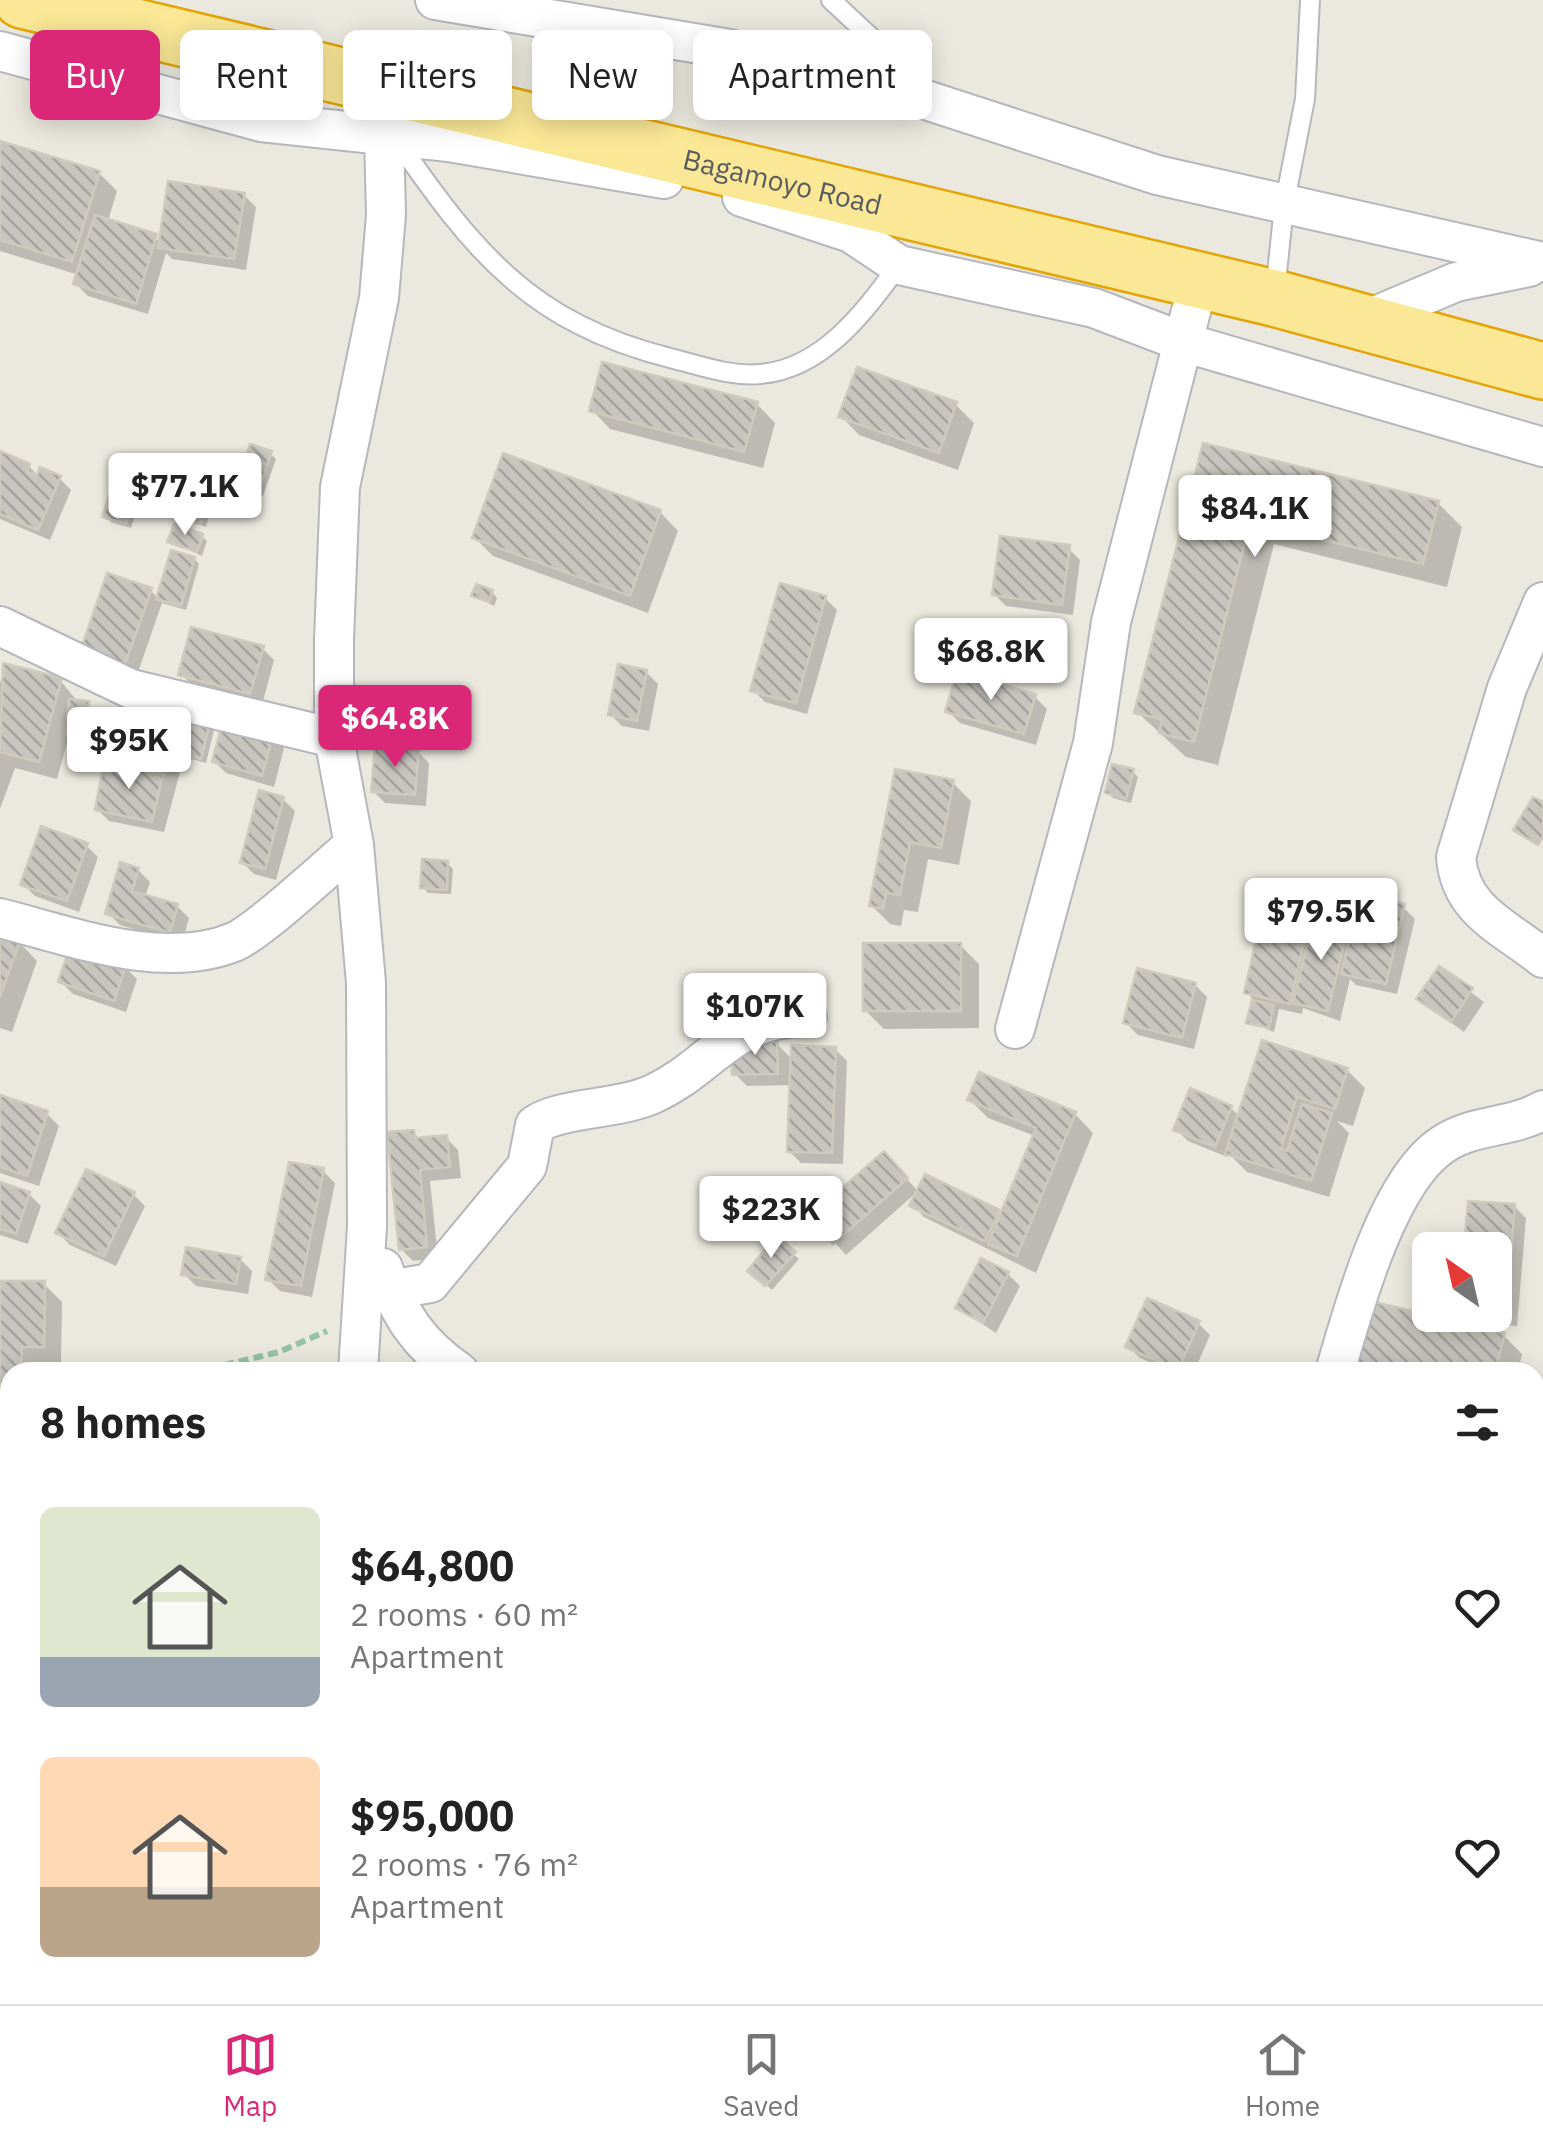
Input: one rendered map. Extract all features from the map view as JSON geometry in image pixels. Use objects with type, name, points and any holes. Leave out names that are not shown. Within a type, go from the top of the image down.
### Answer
[{"type":"highway","name":"Bagamoyo Road","points":[[22,0],[1274,298],[1356,324],[1543,371]]},
{"type":"street","points":[[435,0],[478,4],[693,42]]},
{"type":"street","points":[[0,51],[262,122],[389,135],[631,172],[763,202],[851,233],[899,265],[1094,308],[1186,343],[1543,447]]},
{"type":"street","points":[[932,103],[1157,175],[1543,264]]},
{"type":"street","points":[[361,1362],[377,1299],[367,1226],[366,983],[354,845],[334,738],[340,487],[379,298],[389,135]]},
{"type":"street","points":[[1356,324],[1456,282],[1543,264]]},
{"type":"street","points":[[1015,1028],[1093,743],[1110,622],[1200,280]]},
{"type":"street","points":[[1543,602],[1507,688],[1456,857],[1458,880],[1468,901],[1543,958]]},
{"type":"street","points":[[0,626],[131,689],[334,738]]},
{"type":"street","points":[[0,918],[166,953],[236,942],[354,845]]},
{"type":"street","points":[[377,1299],[430,1283],[527,1166],[535,1125],[546,1117],[575,1115],[650,1095],[685,1077],[748,1026],[780,1017],[808,1018]]},
{"type":"street","points":[[1339,1362],[1366,1265],[1413,1174],[1440,1146],[1474,1128],[1529,1119],[1543,1110]]},
{"type":"street","points":[[377,1299],[445,1362]]},
{"type":"lane","points":[[831,0],[863,30]]},
{"type":"lane","points":[[1274,298],[1284,206],[1305,98],[1310,0]]},
{"type":"lane","points":[[389,135],[452,221],[517,288],[582,328],[646,352],[731,373],[762,374],[821,349],[856,324],[899,265]]},
{"type":"path","points":[[238,1362],[279,1352],[333,1329],[377,1299]]},
{"type":"building","points":[[0,141],[100,171],[72,262],[0,240]]},
{"type":"building","points":[[168,181],[245,193],[234,259],[158,248]]},
{"type":"building","points":[[95,215],[157,234],[136,304],[73,284]]},
{"type":"building","points":[[602,362],[758,402],[744,452],[589,411]]},
{"type":"building","points":[[857,367],[957,402],[939,453],[838,417]]},
{"type":"building","points":[[1203,443],[1439,501],[1423,564],[1250,522],[1194,742],[1159,733],[1162,719],[1134,713]]},
{"type":"building","points":[[250,444],[272,451],[258,492],[236,486]]},
{"type":"building","points":[[0,451],[30,464],[27,472],[37,475],[40,467],[61,476],[38,530],[0,514]]},
{"type":"building","points":[[503,453],[661,510],[630,596],[472,538]]},
{"type":"building","points":[[119,466],[142,474],[126,524],[102,517]]},
{"type":"building","points":[[165,486],[208,497],[201,524],[158,513]]},
{"type":"building","points":[[174,524],[203,534],[197,552],[167,542]]},
{"type":"building","points":[[1000,536],[1070,545],[1062,605],[992,595]]},
{"type":"building","points":[[171,550],[195,557],[181,606],[156,599]]},
{"type":"building","points":[[107,573],[152,588],[125,664],[81,649]]},
{"type":"building","points":[[780,583],[826,596],[796,703],[750,691]]},
{"type":"building","points":[[476,584],[493,590],[489,602],[471,596]]},
{"type":"building","points":[[191,627],[264,646],[250,694],[178,675]]},
{"type":"building","points":[[3,663],[62,678],[39,762],[0,752]]},
{"type":"building","points":[[618,664],[647,670],[637,721],[608,715]]},
{"type":"building","points":[[957,672],[1036,694],[1024,734],[945,712]]},
{"type":"building","points":[[69,699],[89,701],[86,738],[66,736]]},
{"type":"building","points":[[135,702],[181,715],[164,775],[119,763]]},
{"type":"building","points":[[188,716],[210,722],[201,759],[178,753]]},
{"type":"building","points":[[223,721],[273,734],[262,776],[212,762]]},
{"type":"building","points":[[375,745],[419,748],[415,795],[371,792]]},
{"type":"building","points":[[104,762],[163,774],[152,822],[95,810]]},
{"type":"building","points":[[1112,764],[1134,769],[1126,799],[1105,793]]},
{"type":"building","points":[[895,769],[954,780],[941,848],[910,842],[900,895],[886,893],[883,909],[869,906]]},
{"type":"building","points":[[259,790],[284,797],[265,869],[240,863]]},
{"type":"building","points":[[1533,797],[1543,802],[1543,837],[1538,845],[1513,830]]},
{"type":"building","points":[[41,826],[88,843],[67,901],[20,885]]},
{"type":"building","points":[[422,859],[448,861],[447,890],[420,888]]},
{"type":"building","points":[[120,862],[139,868],[132,891],[178,904],[170,933],[105,914]]},
{"type":"building","points":[[1361,894],[1405,904],[1386,984],[1341,974]]},
{"type":"building","points":[[1262,914],[1308,924],[1290,1004],[1244,993]]},
{"type":"building","points":[[1314,916],[1349,923],[1328,1011],[1293,1003]]},
{"type":"building","points":[[0,933],[20,940],[0,997]]},
{"type":"building","points":[[863,943],[961,943],[961,1011],[863,1011]]},
{"type":"building","points":[[70,946],[126,965],[114,1001],[58,982]]},
{"type":"building","points":[[1439,966],[1473,988],[1451,1022],[1416,999]]},
{"type":"building","points":[[1137,968],[1196,983],[1182,1038],[1123,1023]]},
{"type":"building","points":[[1252,1000],[1274,1005],[1269,1028],[1246,1023]]},
{"type":"building","points":[[1262,1040],[1348,1068],[1335,1109],[1297,1097],[1281,1149],[1287,1151],[1302,1104],[1332,1113],[1311,1181],[1225,1154]]},
{"type":"building","points":[[777,1041],[778,1074],[732,1075],[732,1042]]},
{"type":"building","points":[[791,1045],[836,1047],[832,1153],[787,1152]]},
{"type":"building","points":[[979,1072],[1076,1112],[1017,1256],[988,1244],[1036,1128],[967,1100]]},
{"type":"building","points":[[1190,1088],[1232,1106],[1215,1147],[1173,1130]]},
{"type":"building","points":[[0,1095],[48,1111],[27,1176],[0,1167]]},
{"type":"building","points":[[414,1130],[415,1138],[447,1135],[450,1167],[420,1170],[427,1247],[399,1250],[387,1132]]},
{"type":"building","points":[[884,1151],[908,1178],[833,1244],[809,1217]]},
{"type":"building","points":[[289,1162],[324,1168],[301,1286],[265,1280]]},
{"type":"building","points":[[86,1169],[135,1192],[104,1256],[55,1233]]},
{"type":"building","points":[[925,1174],[1000,1210],[985,1241],[909,1206]]},
{"type":"building","points":[[0,1182],[30,1192],[16,1234],[0,1229]]},
{"type":"building","points":[[1468,1201],[1515,1204],[1512,1241],[1512,1232],[1465,1232]]},
{"type":"building","points":[[777,1235],[796,1252],[765,1286],[747,1271]]},
{"type":"building","points":[[186,1247],[241,1257],[236,1284],[181,1275]]},
{"type":"building","points":[[981,1258],[1009,1272],[983,1323],[955,1308]]},
{"type":"building","points":[[0,1281],[45,1281],[44,1347],[22,1347],[21,1362],[0,1362]]},
{"type":"building","points":[[1147,1298],[1200,1321],[1182,1362],[1160,1362],[1125,1347]]},
{"type":"building","points":[[1370,1301],[1412,1311],[1412,1332],[1505,1333],[1498,1362],[1355,1362]]}]
